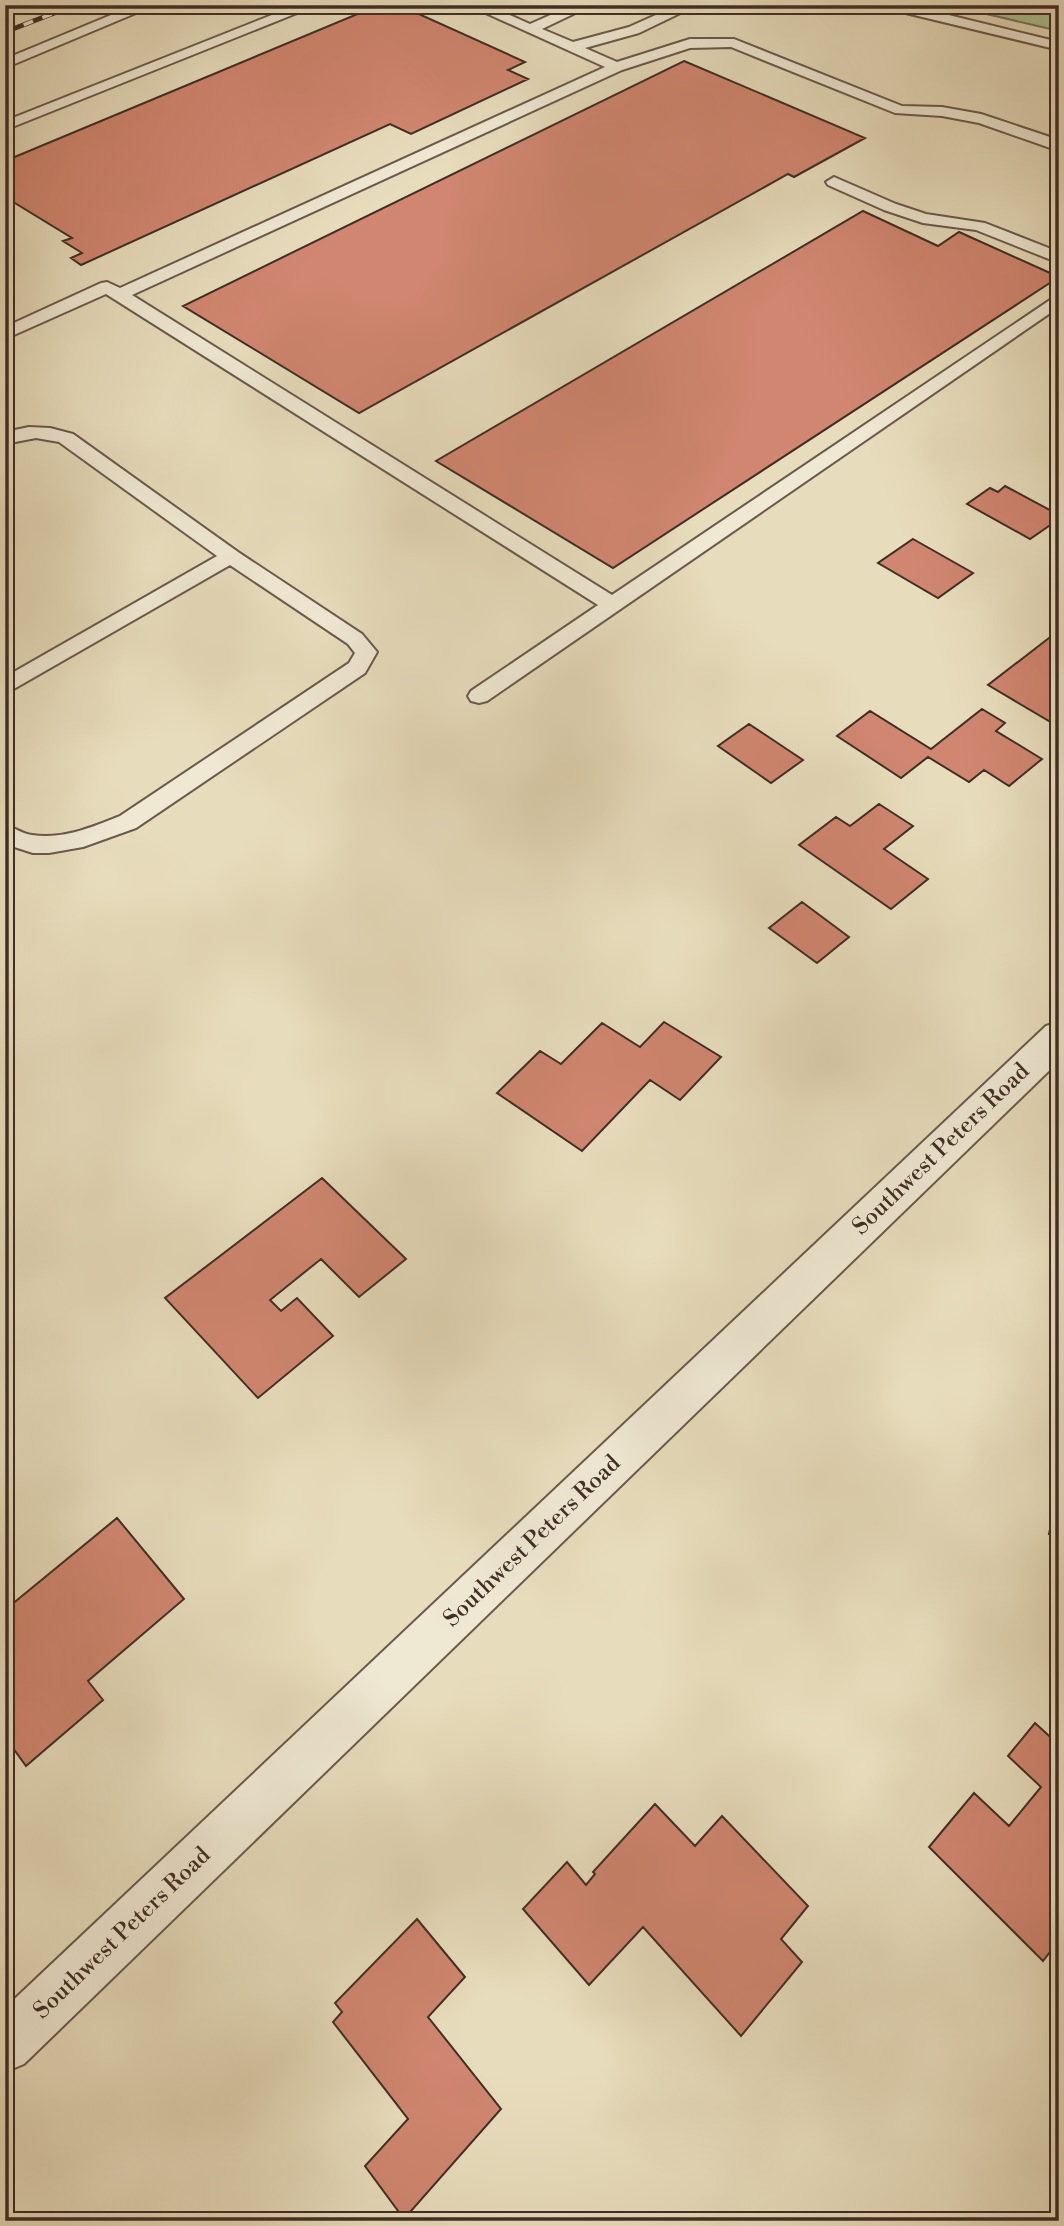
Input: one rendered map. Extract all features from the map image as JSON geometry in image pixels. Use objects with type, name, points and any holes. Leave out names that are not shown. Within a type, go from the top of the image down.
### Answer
[{"type":"street","name":"Southwest Peters Road","points":[[5,2046],[1059,1037]]},
{"type":"lane","points":[[5,64],[148,5]]},
{"type":"lane","points":[[5,126],[310,5]]},
{"type":"lane","points":[[475,5],[617,67]]},
{"type":"lane","points":[[530,29],[585,5]]},
{"type":"lane","points":[[572,47],[634,30],[690,5]]},
{"type":"lane","points":[[890,5],[1059,46]]},
{"type":"lane","points":[[119,295],[617,67],[692,43],[718,40],[734,43],[900,110],[990,119],[1059,146]]},
{"type":"lane","points":[[834,182],[890,207],[923,218],[979,226],[1059,258]]},
{"type":"lane","points":[[5,334],[107,287],[612,604]]},
{"type":"lane","points":[[479,696],[1059,299]]},
{"type":"lane","points":[[5,438],[26,432],[48,431],[66,438],[231,556],[355,639],[366,652],[357,668],[128,822],[90,838],[51,844],[16,842],[5,833]]},
{"type":"lane","points":[[5,687],[231,556]]},
{"type":"green space","points":[[948,5],[1059,5],[1059,31]]},
{"type":"building","points":[[379,5],[399,5],[525,62],[508,70],[528,79],[411,134],[390,124],[81,265],[71,258],[82,253],[63,241],[72,238],[5,197],[5,161]]},
{"type":"building","points":[[684,61],[865,138],[794,177],[788,174],[359,413],[183,306]]},
{"type":"building","points":[[863,211],[938,246],[959,232],[1059,277],[613,568],[436,461]]},
{"type":"building","points":[[1005,486],[1059,515],[1059,519],[1030,539],[967,504],[990,488],[998,492]]},
{"type":"building","points":[[913,539],[973,573],[938,598],[878,563]]},
{"type":"building","points":[[1059,632],[1059,727],[988,685]]},
{"type":"building","points":[[982,709],[1005,723],[996,731],[1042,759],[1009,786],[984,770],[969,782],[928,757],[901,778],[837,736],[870,711],[931,749]]},
{"type":"building","points":[[749,724],[803,760],[771,783],[718,746]]},
{"type":"building","points":[[879,804],[913,826],[884,849],[928,879],[891,909],[799,845],[836,817],[850,826]]},
{"type":"building","points":[[802,902],[849,937],[817,963],[769,928]]},
{"type":"building","points":[[664,1022],[721,1057],[680,1100],[650,1080],[582,1151],[497,1093],[540,1051],[561,1064],[602,1023],[640,1047]]},
{"type":"building","points":[[322,1178],[406,1259],[359,1297],[321,1259],[270,1300],[281,1311],[297,1298],[333,1336],[258,1398],[165,1298]]},
{"type":"building","points":[[1059,1488],[1059,1537],[1049,1534]]},
{"type":"building","points":[[117,1518],[184,1599],[88,1681],[103,1700],[26,1766],[5,1737],[5,1610]]},
{"type":"building","points":[[1035,1723],[1059,1745],[1059,1940],[1043,1961],[929,1847],[974,1793],[1009,1826],[1041,1787],[1008,1756]]},
{"type":"building","points":[[655,1804],[695,1846],[722,1816],[808,1906],[781,1939],[802,1962],[741,2036],[643,1927],[589,1985],[523,1909],[567,1862],[586,1885],[595,1874],[593,1872]]},
{"type":"building","points":[[417,1919],[465,1977],[428,2017],[501,2109],[404,2219],[365,2166],[408,2119],[333,2022],[342,2012],[335,2003]]},
{"type":"railway","points":[[5,32],[75,5]]}]
